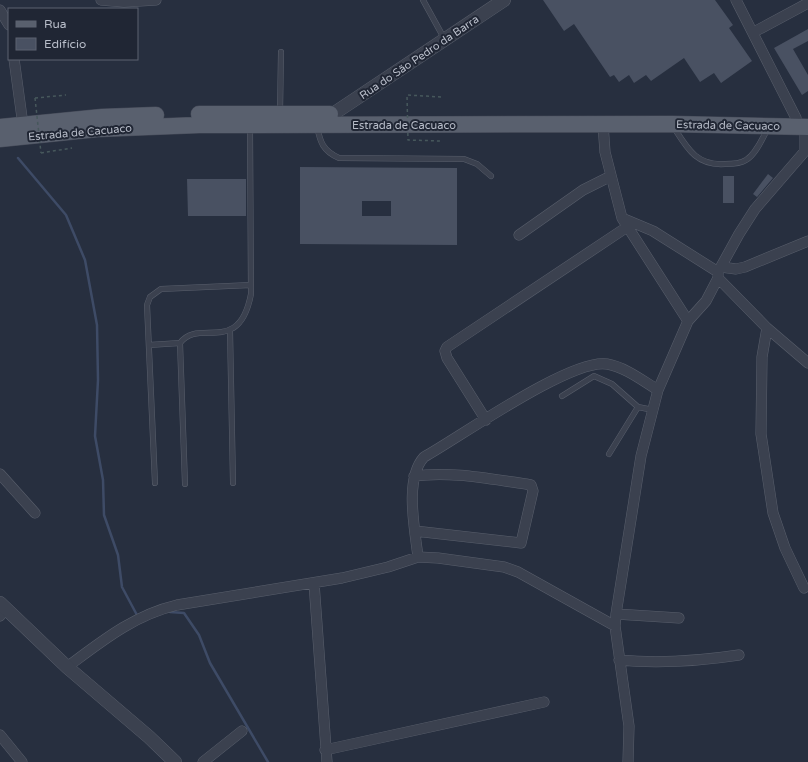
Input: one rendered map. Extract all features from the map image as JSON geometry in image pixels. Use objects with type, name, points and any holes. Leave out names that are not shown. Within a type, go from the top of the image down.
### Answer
[{"type":"main road","name":"Estrada de Cacuaco","points":[[0,127],[102,117],[280,114],[701,114],[804,123]]},
{"type":"main road","name":"Estrada de Cacuaco","points":[[0,139],[141,126],[672,124],[770,126],[804,123]]},
{"type":"street","points":[[101,0],[124,2],[156,0]]},
{"type":"street","name":"Rua do São Pedro da Barra","points":[[333,114],[445,41],[504,0]]},
{"type":"street","points":[[628,762],[629,726],[615,626],[638,473],[658,390],[688,321],[706,301],[739,234],[755,209],[806,154],[804,123],[736,0]]},
{"type":"street","points":[[754,32],[808,3]]},
{"type":"street","points":[[0,10],[8,23]]},
{"type":"street","points":[[14,60],[23,125]]},
{"type":"street","points":[[603,124],[603,138],[611,176],[624,222],[688,321]]},
{"type":"street","points":[[519,235],[582,190],[611,176]]},
{"type":"street","points":[[624,222],[653,231],[719,272],[767,328],[808,363]]},
{"type":"street","points":[[486,420],[448,358],[445,351],[447,347],[624,222]]},
{"type":"street","points":[[719,272],[745,267],[808,241]]},
{"type":"street","points":[[767,328],[762,364],[760,423],[762,442],[773,513],[786,548],[804,588]]},
{"type":"street","points":[[418,557],[413,500],[414,476],[418,464],[424,457],[551,381],[595,364],[606,364],[616,367],[658,390]]},
{"type":"street","points":[[414,476],[437,473],[467,476],[531,485],[533,491],[521,543],[415,531]]},
{"type":"street","points":[[0,474],[35,513]]},
{"type":"street","points":[[67,667],[110,635],[135,619],[152,612],[177,605],[314,582],[388,567],[418,557],[484,564],[518,572],[553,590],[615,626]]},
{"type":"street","points":[[314,582],[327,762]]},
{"type":"street","points":[[2,609],[149,737],[175,762]]},
{"type":"street","points":[[616,614],[679,618]]},
{"type":"street","points":[[619,660],[656,662],[700,661],[739,655]]},
{"type":"street","points":[[326,750],[544,702]]},
{"type":"street","points":[[203,762],[242,731]]},
{"type":"street","points":[[0,735],[3,748],[22,762]]},
{"type":"lane","points":[[423,0],[445,41]]},
{"type":"lane","points":[[280,114],[281,52]]},
{"type":"lane","points":[[672,124],[688,150],[706,162],[718,164],[734,164],[746,160],[753,153],[770,126]]},
{"type":"lane","points":[[316,125],[320,143],[327,151],[340,158],[464,159],[477,164],[491,176]]},
{"type":"lane","points":[[185,484],[180,343],[185,337],[193,334],[211,334],[230,330],[236,326],[248,311],[252,285],[250,126]]},
{"type":"lane","points":[[155,483],[147,305],[154,292],[161,289],[252,285]]},
{"type":"lane","points":[[230,330],[233,483]]},
{"type":"lane","points":[[149,345],[180,343]]},
{"type":"lane","points":[[562,396],[594,376],[612,384],[638,407],[653,410]]},
{"type":"lane","points":[[609,454],[638,407]]},
{"type":"path","points":[[66,95],[35,98],[41,153],[72,148]]},
{"type":"path","points":[[441,97],[407,95],[408,140],[441,141]]},
{"type":"building","points":[[543,0],[715,0],[733,25],[729,28],[752,61],[721,83],[714,73],[700,82],[684,58],[651,81],[646,75],[634,83],[629,75],[619,82],[614,75],[610,77],[574,24],[564,31]]},
{"type":"building","points":[[808,29],[808,41],[793,49],[808,75],[808,91],[802,95],[774,48]]},
{"type":"building","points":[[300,167],[457,168],[457,245],[300,244]],"holes":[[[362,201],[391,201],[391,216],[362,216]]]},
{"type":"building","points":[[768,174],[773,178],[757,197],[753,194]]},
{"type":"building","points":[[723,176],[734,176],[734,203],[723,203]]},
{"type":"building","points":[[187,179],[246,179],[246,216],[188,216]]},
{"type":"waterway","points":[[18,158],[66,215],[85,260],[97,325],[98,380],[95,436],[103,480],[104,515],[118,555],[122,587],[138,617]]},
{"type":"waterway","points":[[170,612],[184,613],[199,635],[210,663],[268,762]]}]
